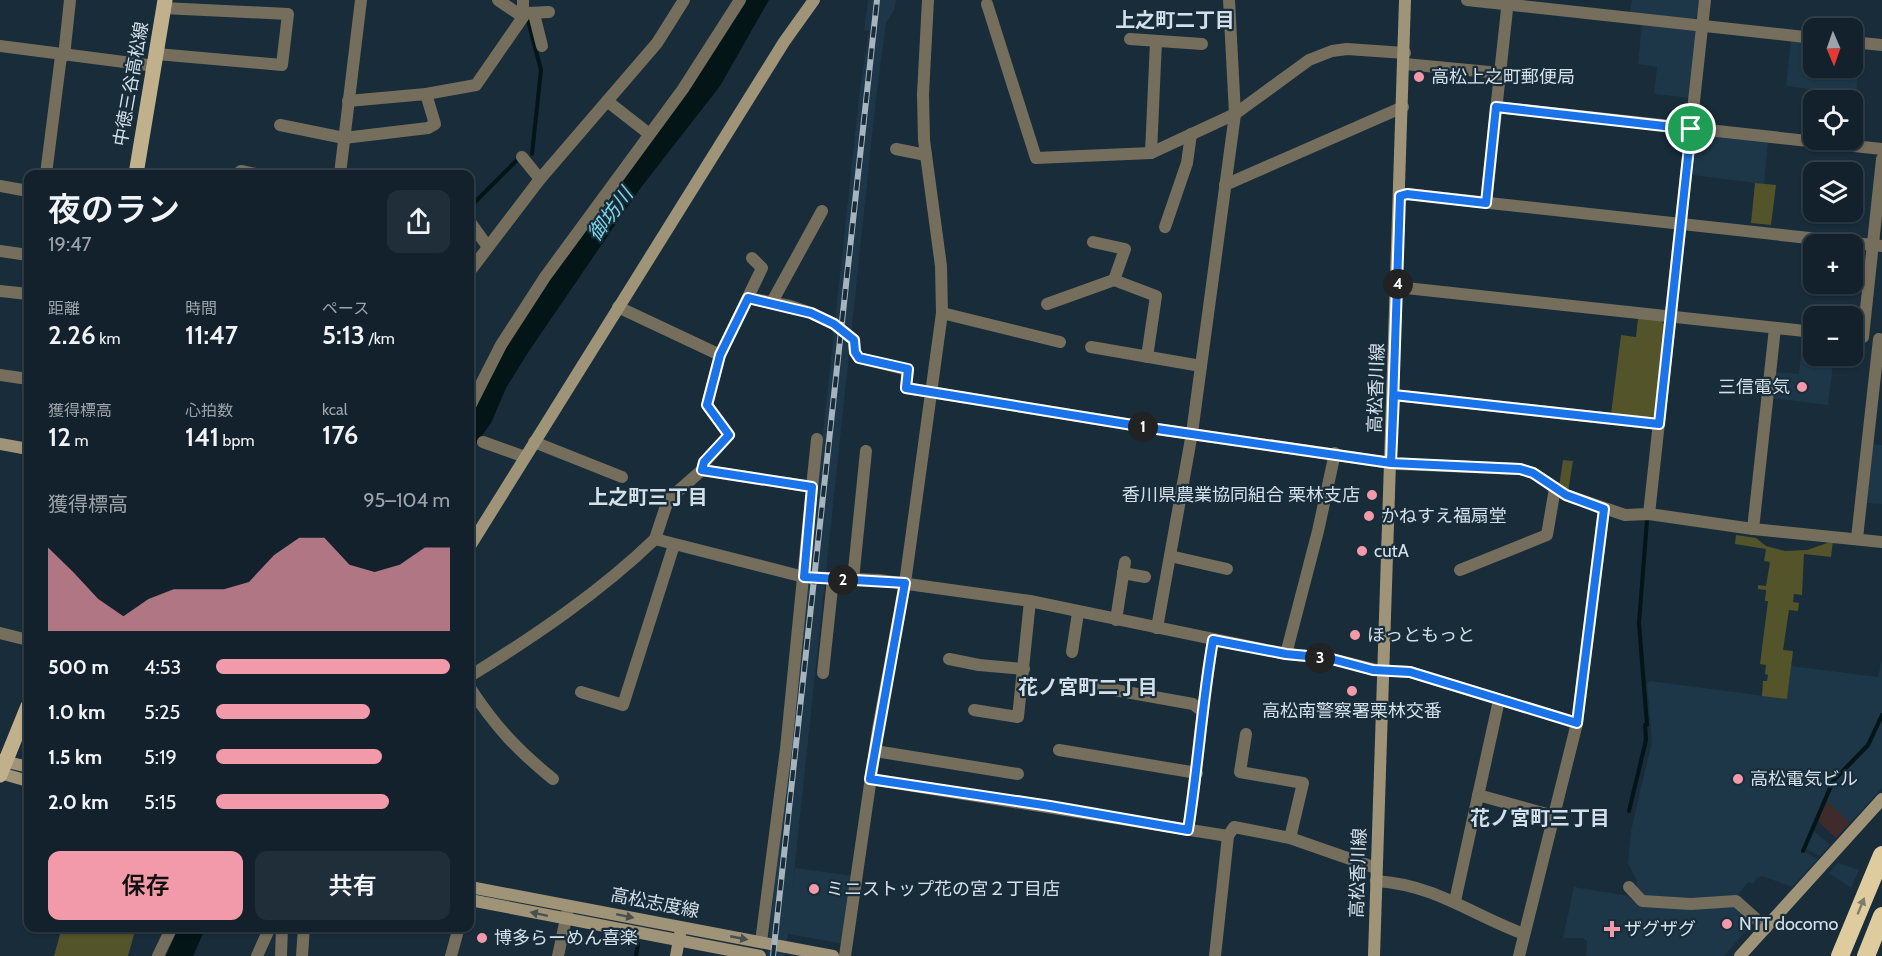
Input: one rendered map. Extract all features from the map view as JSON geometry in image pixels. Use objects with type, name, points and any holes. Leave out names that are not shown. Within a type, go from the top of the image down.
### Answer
[{"type":"highway","points":[[1840,956],[1882,855]]},
{"type":"highway","points":[[1866,956],[1882,916]]},
{"type":"main road","points":[[474,540],[784,42],[814,0]]},
{"type":"main road","name":"高松香川線","points":[[1374,956],[1398,287],[1405,0]]},
{"type":"main road","name":"中徳三谷高松線","points":[[137,170],[164,4]]},
{"type":"main road","points":[[0,444],[24,448]]},
{"type":"main road","points":[[1,769],[24,716]]},
{"type":"main road","points":[[1,769],[24,767]]},
{"type":"main road","points":[[1,769],[24,779]]},
{"type":"main road","points":[[1741,956],[1882,799]]},
{"type":"main road","name":"高松志度線","points":[[474,888],[833,956]]},
{"type":"main road","name":"高松志度線","points":[[474,901],[760,956]]},
{"type":"main road","points":[[676,956],[681,927]]},
{"type":"street","points":[[47,170],[70,0]]},
{"type":"street","points":[[0,46],[63,56],[282,65],[288,0]]},
{"type":"street","points":[[340,170],[361,0]]},
{"type":"street","points":[[498,0],[526,11],[549,12]]},
{"type":"street","points":[[474,266],[540,179],[657,43],[684,0]]},
{"type":"street","points":[[474,398],[501,345],[545,276],[705,58],[740,0]]},
{"type":"street","points":[[845,956],[870,779],[905,583],[942,314],[941,266],[926,155],[922,94],[928,0]]},
{"type":"street","points":[[1157,628],[1192,432],[1235,114],[1229,0]]},
{"type":"street","points":[[1467,0],[1508,2],[1803,37]]},
{"type":"street","points":[[1649,514],[1705,0]]},
{"type":"street","points":[[1486,203],[1508,2]]},
{"type":"street","points":[[164,4],[286,13]]},
{"type":"street","points":[[987,4],[1036,158],[1151,153],[1235,114],[1309,60],[1332,51],[1347,49],[1500,73]]},
{"type":"street","points":[[348,101],[426,94],[476,85],[526,11]]},
{"type":"street","points":[[526,11],[542,46]]},
{"type":"street","points":[[1130,39],[1202,44]]},
{"type":"street","points":[[1151,153],[1156,41]]},
{"type":"street","points":[[1863,43],[1882,45]]},
{"type":"street","points":[[280,125],[344,138],[428,128],[435,124],[426,94]]},
{"type":"street","points":[[607,101],[648,133]]},
{"type":"street","points":[[1225,185],[1403,107]]},
{"type":"street","points":[[1496,107],[1882,149]]},
{"type":"street","points":[[1165,227],[1187,163],[1191,134]]},
{"type":"street","points":[[896,149],[926,155]]},
{"type":"street","points":[[522,157],[540,179]]},
{"type":"street","points":[[1863,313],[1877,245],[1882,159]]},
{"type":"street","points":[[0,186],[24,190]]},
{"type":"street","points":[[1400,196],[1407,194],[1877,245]]},
{"type":"street","points":[[772,302],[822,211]]},
{"type":"street","points":[[474,228],[488,247]]},
{"type":"street","points":[[1093,243],[1125,249],[1114,280]]},
{"type":"street","points":[[0,251],[24,254]]},
{"type":"street","points":[[474,673],[542,629],[621,572],[655,539],[668,500],[702,470],[704,462],[729,435],[707,405],[720,355],[762,268],[752,258]]},
{"type":"street","points":[[1047,304],[1114,280],[1156,296],[1147,357]]},
{"type":"street","points":[[1398,287],[1803,331]]},
{"type":"street","points":[[0,291],[24,291]]},
{"type":"street","points":[[748,298],[811,313],[834,324],[854,340],[855,352],[859,358],[908,369],[906,388],[1157,429],[1192,432],[1391,463],[1520,469],[1533,473],[1555,488],[1604,509],[1625,515],[1649,514],[1753,529],[1882,542]]},
{"type":"street","points":[[618,307],[720,355]]},
{"type":"street","points":[[942,314],[1060,342]]},
{"type":"street","points":[[1753,529],[1775,328]]},
{"type":"street","points":[[1857,538],[1880,339],[1863,337]]},
{"type":"street","points":[[1091,347],[1201,366]]},
{"type":"street","points":[[0,375],[24,378]]},
{"type":"street","points":[[1394,395],[1659,424]]},
{"type":"street","points":[[761,942],[804,577],[817,439]]},
{"type":"street","points":[[483,442],[525,457]]},
{"type":"street","points":[[534,442],[622,477]]},
{"type":"street","points":[[853,580],[866,451]]},
{"type":"street","points":[[1286,654],[1318,531],[1335,453]]},
{"type":"street","points":[[702,470],[812,487]]},
{"type":"street","points":[[1460,570],[1477,570],[1531,536],[1547,535],[1555,488]]},
{"type":"street","points":[[1519,956],[1577,723],[1604,509]]},
{"type":"street","points":[[655,539],[804,577],[905,583],[1030,601],[1078,613],[1286,654],[1328,658],[1383,671],[1410,672],[1577,723]]},
{"type":"street","points":[[581,692],[623,705],[674,545]]},
{"type":"street","points":[[1170,556],[1227,569]]},
{"type":"street","points":[[1116,620],[1124,568],[1145,577]]},
{"type":"street","points":[[823,673],[833,579]]},
{"type":"street","points":[[974,710],[1018,717],[1030,601]]},
{"type":"street","points":[[1072,651],[1078,613]]},
{"type":"street","points":[[0,633],[24,639]]},
{"type":"street","points":[[1188,830],[1201,748],[1201,710],[1213,640]]},
{"type":"street","points":[[949,658],[979,665],[1024,669]]},
{"type":"street","points":[[1098,687],[1193,704],[1201,710]]},
{"type":"street","points":[[474,694],[501,733],[553,779]]},
{"type":"street","points":[[1455,901],[1499,700]]},
{"type":"street","points":[[1246,734],[1240,771],[1303,783],[1290,838]]},
{"type":"street","points":[[1059,750],[1197,773]]},
{"type":"street","points":[[875,751],[1018,774]]},
{"type":"street","points":[[870,779],[1228,836]]},
{"type":"street","points":[[1478,795],[1554,816]]},
{"type":"street","points":[[1215,956],[1228,836],[1234,827],[1290,838],[1376,875],[1455,901],[1524,934]]},
{"type":"street","points":[[1629,887],[1642,901],[1691,904],[1736,901],[1766,928]]},
{"type":"street","points":[[558,956],[569,905]]},
{"type":"street","points":[[158,956],[170,932]]},
{"type":"street","points":[[257,956],[268,932]]},
{"type":"street","points":[[281,956],[282,932]]},
{"type":"street","points":[[302,956],[304,932]]},
{"type":"street","points":[[451,956],[458,932]]},
{"type":"shaded area","points":[[868,0],[896,0],[895,8],[886,23],[876,99],[792,892],[795,868],[854,876],[844,944],[788,934],[785,956],[767,956],[859,97],[869,31],[864,30]]},
{"type":"shaded area","points":[[1632,0],[1701,0],[1700,14],[1694,19],[1630,13]]},
{"type":"shaded area","points":[[1642,24],[1693,29],[1697,34],[1691,98],[1654,94],[1657,67],[1638,64]]},
{"type":"shaded area","points":[[1791,40],[1803,42],[1803,78],[1858,78],[1857,90],[1817,90],[1786,86]]},
{"type":"shaded area","points":[[1700,135],[1768,143],[1764,184],[1692,175],[1695,139]]},
{"type":"shaded area","points":[[1755,183],[1776,185],[1771,225],[1751,223]]},
{"type":"shaded area","points":[[1638,318],[1661,321],[1665,325],[1655,415],[1650,418],[1611,414],[1621,335],[1636,337]]},
{"type":"shaded area","name":"三信電気","points":[[1803,336],[1803,366],[1833,366],[1828,405],[1773,398],[1776,372],[1799,374]]},
{"type":"shaded area","points":[[1873,444],[1882,445],[1882,504],[1867,503]]},
{"type":"shaded area","points":[[1563,460],[1573,461],[1568,492],[1559,487]]},
{"type":"shaded area","points":[[1736,535],[1756,538],[1766,546],[1785,551],[1807,550],[1833,541],[1831,557],[1804,554],[1802,595],[1794,594],[1793,602],[1799,603],[1798,611],[1789,610],[1783,650],[1793,651],[1787,699],[1762,696],[1763,681],[1767,681],[1768,675],[1765,674],[1766,665],[1760,664],[1768,601],[1765,601],[1766,590],[1758,589],[1758,585],[1766,586],[1770,562],[1764,561],[1766,549],[1735,544]]},
{"type":"shaded area","name":"高松電気ビル","points":[[1882,660],[1882,713],[1867,745],[1833,780],[1802,851],[1818,859],[1792,887],[1762,876],[1756,878],[1754,884],[1748,882],[1738,895],[1690,898],[1644,896],[1636,886],[1637,880],[1628,864],[1631,831],[1652,741],[1647,684],[1650,681],[1787,699],[1791,666],[1878,677]]},
{"type":"shaded area","points":[[1882,720],[1882,788],[1850,823],[1827,801],[1835,782],[1870,747]]},
{"type":"shaded area","points":[[1827,801],[1850,823],[1836,838],[1818,821]]},
{"type":"shaded area","points":[[1814,831],[1830,845],[1820,856],[1806,849]]},
{"type":"shaded area","points":[[1838,863],[1859,870],[1851,888],[1829,873]]},
{"type":"shaded area","points":[[1574,887],[1628,896],[1639,907],[1733,906],[1751,925],[1724,956],[1586,956],[1587,941],[1583,938],[1563,938]]},
{"type":"shaded area","points":[[61,932],[135,932],[128,956],[54,956]]},
{"type":"water","name":"御坊川","points":[[743,0],[769,0],[720,86],[639,190],[529,351],[506,388],[491,423],[474,446],[474,405],[518,323]]},
{"type":"water","points":[[177,932],[204,932],[193,956],[166,956]]},
{"type":"waterway","points":[[527,17],[541,70],[532,154]]},
{"type":"waterway","points":[[474,203],[517,160]]},
{"type":"waterway","points":[[1629,811],[1646,740],[1645,725],[1647,725],[1639,623],[1647,520]]},
{"type":"waterway","points":[[1803,851],[1833,781],[1868,745],[1882,715]]},
{"type":"waterway","points":[[636,956],[638,944]]},
{"type":"railway","points":[[773,956],[877,0]]},
{"type":"place","name":"高松上之町郵便局","points":[[1419,77]]},
{"type":"place","name":"三信電気","points":[[1802,387]]},
{"type":"place","name":"香川県農業協同組合 栗林支店","points":[[1372,495]]},
{"type":"place","name":"かねすえ福扇堂","points":[[1369,516]]},
{"type":"place","name":"cutA","points":[[1362,551]]},
{"type":"place","name":"ほっともっと","points":[[1355,635]]},
{"type":"place","name":"高松南警察署栗林交番","points":[[1352,691]]},
{"type":"place","name":"高松電気ビル","points":[[1738,779]]},
{"type":"place","name":"ミニストップ花の宮２丁目店","points":[[814,889]]},
{"type":"place","name":"NTT docomo","points":[[1727,924]]},
{"type":"place","name":"ザグザグ","points":[[1612,929]]},
{"type":"place","name":"博多らーめん喜楽","points":[[482,938]]},
{"type":"district","name":"上之町二丁目","points":[[1175,20]]},
{"type":"district","name":"上之町三丁目","points":[[648,497]]},
{"type":"district","name":"花ノ宮町二丁目","points":[[1088,687]]},
{"type":"district","name":"花ノ宮町三丁目","points":[[1540,818]]},
{"type":"route","points":[[1691,129],[1496,107],[1486,203],[1407,194],[1400,196],[1391,463],[1498,466],[1520,469],[1533,473],[1566,495],[1604,509],[1577,723],[1456,688],[1410,672],[1373,670],[1328,658],[1286,654],[1213,640],[1201,710],[1201,748],[1188,830],[1050,806],[870,779],[905,583],[804,577],[812,487],[702,470],[704,462],[729,435],[707,405],[720,355],[748,298],[790,306],[834,324],[854,340],[855,352],[859,358],[908,369],[906,388],[1157,429],[1192,432],[1391,463],[1394,395],[1659,424],[1691,129]]}]
